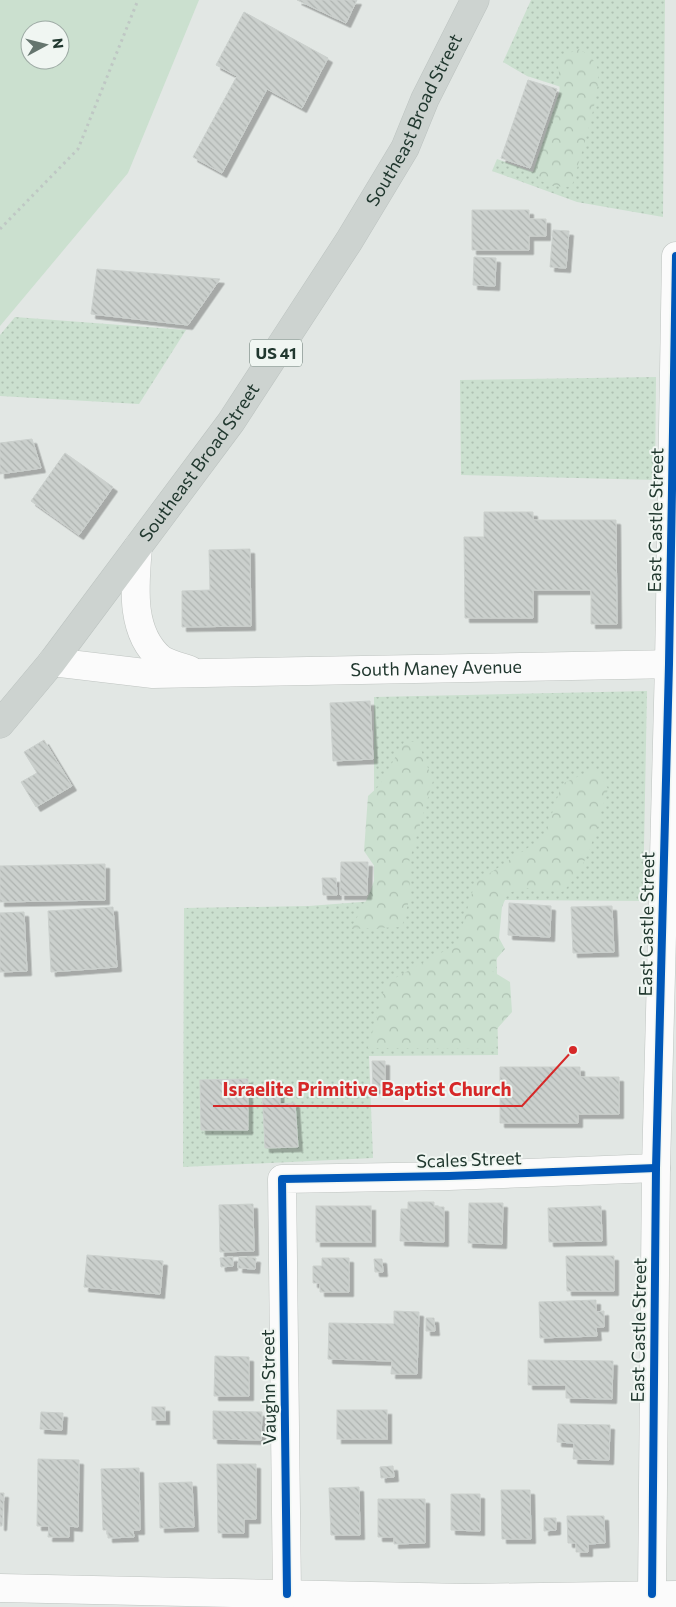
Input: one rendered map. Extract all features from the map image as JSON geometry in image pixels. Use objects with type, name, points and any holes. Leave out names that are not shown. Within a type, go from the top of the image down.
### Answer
[{"type":"main road","name":"Southeast Broad Street","points":[[0,724],[52,662],[231,422],[349,241],[405,148],[425,99],[475,0]]},
{"type":"street","name":"East Castle Street","points":[[664,1594],[656,1168],[672,664],[676,256]]},
{"type":"street","name":"South Maney Avenue","points":[[138,547],[136,601],[140,627],[147,644],[163,660],[196,673]]},
{"type":"street","name":"South Maney Avenue","points":[[52,662],[153,674],[672,664]]},
{"type":"street","name":"Scales Street","points":[[282,1179],[449,1176],[656,1168]]},
{"type":"street","name":"Vaughn Street","points":[[282,1179],[287,1594]]},
{"type":"street","points":[[0,1588],[205,1600],[287,1594],[465,1603],[664,1594]]},
{"type":"path","points":[[0,229],[78,149],[138,0]]},
{"type":"green space","points":[[0,0],[199,0],[128,173],[0,326]]},
{"type":"green space","points":[[531,0],[665,0],[663,217],[577,202],[492,171],[497,159],[533,172],[561,87],[527,76],[503,62]]},
{"type":"green space","points":[[578,49],[591,58],[597,67],[597,91],[594,108],[572,187],[552,186],[539,180],[538,172],[541,154],[555,118],[558,104],[560,85],[557,59]]},
{"type":"green space","points":[[15,317],[186,330],[139,404],[0,396],[0,335]]},
{"type":"green space","points":[[656,377],[655,480],[461,475],[460,380]]},
{"type":"green space","points":[[647,691],[643,901],[496,900],[498,1055],[369,1056],[373,1158],[183,1167],[184,908],[309,906],[374,901],[374,697]]},
{"type":"green space","points":[[404,742],[418,742],[433,781],[409,862],[410,896],[402,927],[350,929],[366,901],[377,870],[364,851],[368,796],[379,786]]},
{"type":"green space","points":[[596,768],[608,789],[586,858],[572,882],[562,892],[525,888],[508,893],[502,907],[499,938],[505,949],[497,958],[492,971],[510,982],[512,1012],[495,1031],[494,1049],[368,1048],[386,983],[457,944],[475,883],[544,837],[562,784]]},
{"type":"building","points":[[297,0],[357,0],[346,23]]},
{"type":"building","points":[[244,12],[328,58],[302,108],[267,89],[222,173],[193,157],[237,76],[216,65]]},
{"type":"building","points":[[528,80],[557,89],[530,168],[501,158]]},
{"type":"building","points":[[472,210],[529,210],[529,219],[546,219],[546,236],[529,236],[529,250],[472,250]]},
{"type":"building","points":[[553,230],[569,231],[566,268],[550,267]]},
{"type":"building","points":[[474,257],[496,258],[495,286],[473,285]]},
{"type":"building","points":[[97,269],[220,279],[188,325],[91,314]]},
{"type":"building","points":[[32,439],[41,468],[0,474],[0,443]]},
{"type":"building","points":[[65,453],[113,487],[79,535],[31,501]]},
{"type":"building","points":[[484,512],[533,512],[533,520],[616,520],[617,624],[591,624],[591,590],[533,590],[533,618],[465,618],[464,537],[484,537]]},
{"type":"building","points":[[250,549],[251,626],[182,627],[182,591],[210,590],[209,550]]},
{"type":"building","points":[[370,701],[373,759],[333,761],[330,703]]},
{"type":"building","points":[[44,740],[72,786],[36,807],[21,782],[37,773],[24,752]]},
{"type":"building","points":[[341,862],[368,862],[367,895],[340,895]]},
{"type":"building","points":[[105,864],[105,900],[0,902],[0,866]]},
{"type":"building","points":[[322,878],[336,878],[337,895],[323,895]]},
{"type":"building","points":[[509,903],[551,906],[550,937],[508,935]]},
{"type":"building","points":[[612,906],[614,952],[573,953],[571,907]]},
{"type":"building","points":[[113,907],[117,967],[51,972],[48,911]]},
{"type":"building","points":[[24,912],[27,971],[0,972],[0,913]]},
{"type":"building","points":[[372,1061],[385,1061],[385,1089],[373,1089]]},
{"type":"building","points":[[500,1067],[580,1067],[580,1077],[619,1077],[619,1114],[578,1114],[578,1123],[500,1123]]},
{"type":"building","points":[[248,1079],[248,1130],[201,1130],[200,1080]]},
{"type":"building","points":[[279,1087],[280,1104],[295,1103],[298,1147],[265,1148],[262,1088]]},
{"type":"building","points":[[408,1202],[434,1202],[434,1207],[444,1207],[444,1242],[400,1241],[401,1209],[408,1209]]},
{"type":"building","points":[[469,1203],[503,1203],[502,1244],[468,1243]]},
{"type":"building","points":[[253,1204],[254,1251],[220,1252],[219,1205]]},
{"type":"building","points":[[316,1206],[371,1206],[371,1242],[316,1242]]},
{"type":"building","points":[[601,1206],[602,1241],[549,1242],[548,1208]]},
{"type":"building","points":[[87,1255],[163,1261],[160,1294],[84,1287]]},
{"type":"building","points":[[566,1256],[614,1256],[614,1291],[567,1291]]},
{"type":"building","points":[[233,1257],[233,1266],[221,1267],[220,1258]]},
{"type":"building","points":[[239,1257],[256,1258],[255,1269],[238,1268]]},
{"type":"building","points":[[322,1258],[349,1258],[349,1292],[320,1292],[320,1283],[313,1283],[313,1266],[322,1266]]},
{"type":"building","points":[[374,1259],[382,1259],[383,1272],[375,1272]]},
{"type":"building","points":[[596,1300],[596,1312],[604,1311],[604,1327],[596,1327],[597,1336],[540,1338],[539,1302]]},
{"type":"building","points":[[394,1311],[419,1312],[417,1374],[391,1374],[392,1361],[328,1359],[329,1323],[394,1324]]},
{"type":"building","points":[[426,1318],[434,1318],[435,1331],[426,1331]]},
{"type":"building","points":[[215,1356],[249,1357],[249,1396],[214,1396]]},
{"type":"building","points":[[528,1360],[613,1361],[612,1399],[566,1398],[566,1385],[528,1385]]},
{"type":"building","points":[[152,1407],[165,1407],[165,1420],[152,1420]]},
{"type":"building","points":[[337,1410],[387,1410],[387,1439],[337,1439]]},
{"type":"building","points":[[213,1411],[262,1412],[261,1440],[213,1439]]},
{"type":"building","points":[[41,1412],[63,1413],[62,1430],[40,1429]]},
{"type":"building","points":[[558,1424],[610,1425],[609,1460],[573,1459],[574,1443],[557,1442]]},
{"type":"building","points":[[38,1459],[79,1460],[78,1527],[69,1526],[69,1537],[48,1537],[49,1526],[37,1526]]},
{"type":"building","points":[[217,1464],[256,1464],[256,1519],[244,1519],[244,1533],[218,1533]]},
{"type":"building","points":[[393,1466],[394,1477],[381,1478],[380,1467]]},
{"type":"building","points":[[139,1468],[140,1530],[133,1530],[134,1537],[108,1538],[108,1530],[103,1530],[101,1469]]},
{"type":"building","points":[[192,1482],[194,1527],[160,1528],[159,1483]]},
{"type":"building","points":[[359,1487],[360,1535],[331,1535],[329,1488]]},
{"type":"building","points":[[501,1490],[530,1490],[531,1539],[502,1539]]},
{"type":"building","points":[[0,1493],[4,1493],[2,1526],[0,1526]]},
{"type":"building","points":[[451,1494],[480,1494],[480,1531],[451,1530]]},
{"type":"building","points":[[378,1499],[425,1499],[425,1543],[394,1544],[394,1537],[378,1537]]},
{"type":"building","points":[[567,1516],[604,1516],[605,1543],[588,1544],[588,1552],[576,1552],[576,1543],[568,1543]]},
{"type":"building","points":[[544,1518],[556,1518],[556,1530],[544,1531]]},
{"type":"cycle path","points":[[652,1594],[656,1168],[669,664],[676,256]]},
{"type":"cycle path","points":[[287,1594],[282,1179],[449,1176],[656,1168]]},
{"type":"place","name":"Israelite Primitive Baptist Church","points":[[573,1050]]}]
